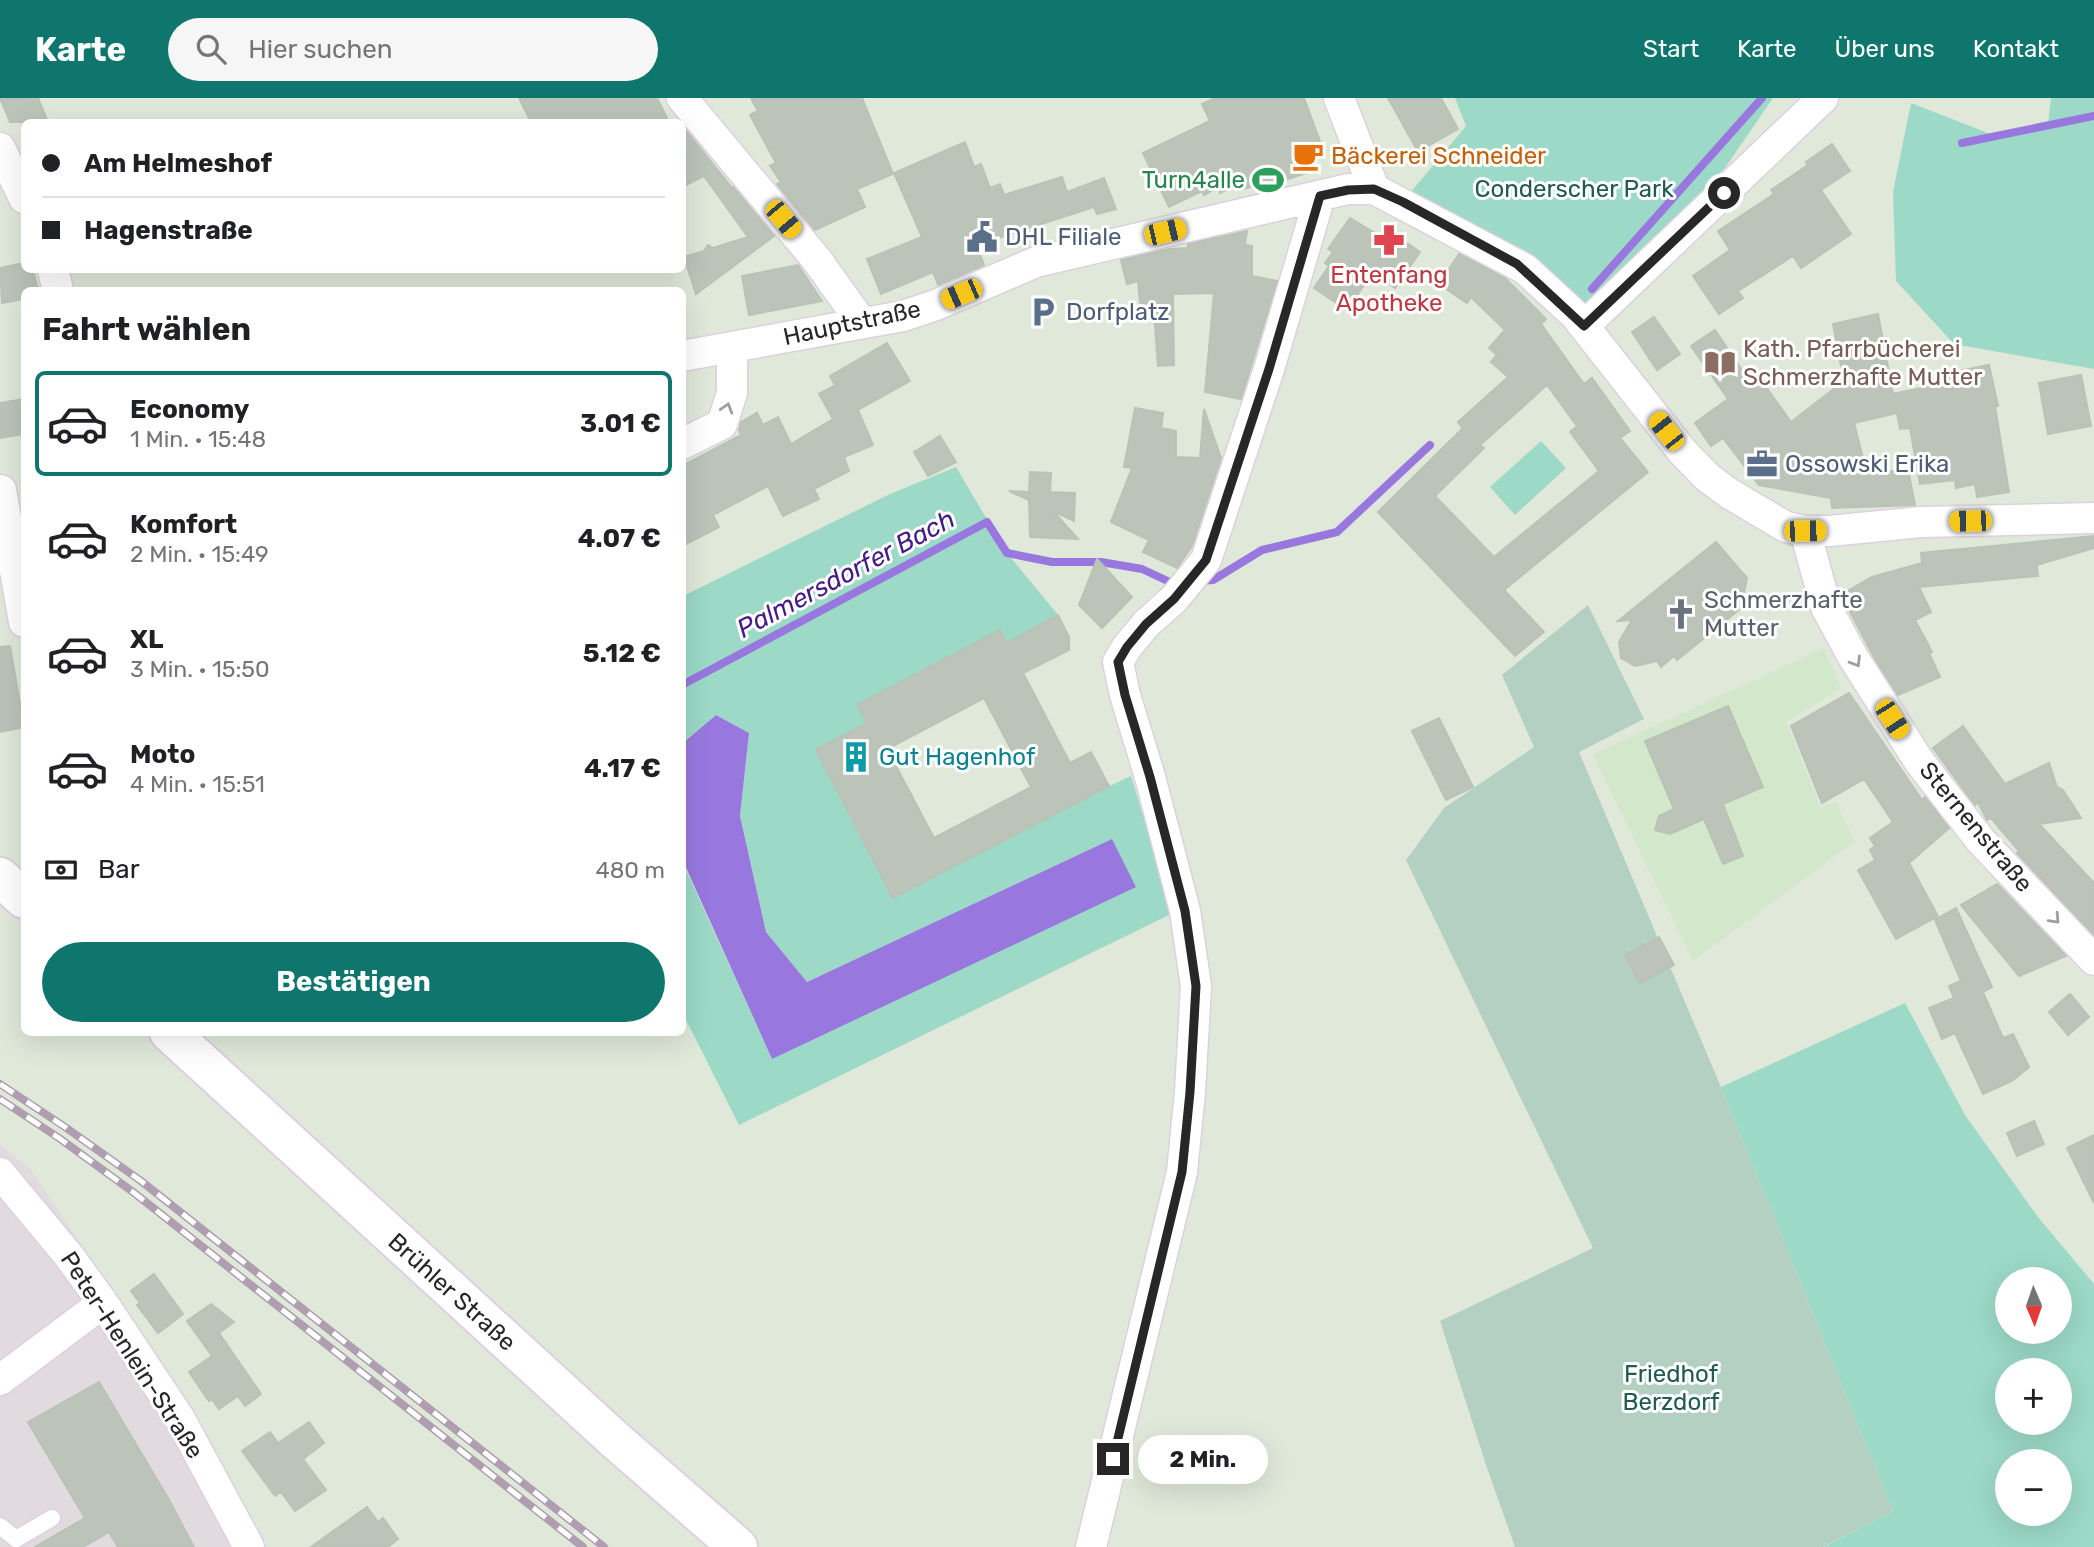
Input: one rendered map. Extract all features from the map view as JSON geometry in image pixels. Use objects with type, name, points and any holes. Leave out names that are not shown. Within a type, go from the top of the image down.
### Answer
[{"type":"main road","points":[[0,877],[21,896]]},
{"type":"main road","name":"Brühler Straße","points":[[173,1036],[614,1440],[738,1547]]},
{"type":"street","points":[[682,98],[817,260],[862,323]]},
{"type":"street","points":[[1339,98],[1374,189],[1517,264],[1584,326],[1682,451],[1707,477],[1730,495],[1778,523],[1805,531],[1921,522],[2094,518]]},
{"type":"street","points":[[1584,326],[1823,98]]},
{"type":"street","points":[[0,148],[21,192]]},
{"type":"street","name":"Hauptstraße","points":[[686,355],[903,316],[936,305],[1036,262],[1320,196],[1348,190],[1374,189]]},
{"type":"street","points":[[1091,1547],[1182,1172],[1196,986],[1185,911],[1118,662],[1146,624],[1174,599],[1206,560],[1269,369],[1320,196]]},
{"type":"street","points":[[686,442],[722,424],[732,393],[732,347]]},
{"type":"street","points":[[9,489],[21,595]]},
{"type":"street","name":"Sternenstraße","points":[[1805,531],[1826,607],[1859,667],[1919,761],[1981,841],[2094,960]]},
{"type":"street","name":"Peter-Henlein-Straße","points":[[0,1172],[69,1256],[103,1303],[180,1419],[249,1547]]},
{"type":"street","points":[[0,1380],[103,1303]]},
{"type":"lane","points":[[0,1526],[16,1539],[52,1518]]},
{"type":"shaded area","points":[[1824,648],[1841,688],[1786,722],[1821,808],[1836,801],[1854,842],[1693,961],[1593,754]]},
{"type":"shaded area","points":[[716,715],[749,733],[740,816],[766,932],[807,982],[1112,839],[1136,887],[772,1059],[686,868],[686,740]]},
{"type":"shaded area","points":[[0,1144],[30,1169],[182,1395],[262,1547],[0,1547]]},
{"type":"green space","name":"Conderscher Park","points":[[1455,98],[1773,98],[1725,168],[1578,313],[1405,199],[1466,126]]},
{"type":"green space","points":[[2051,98],[2094,98],[2094,369],[1954,344],[1896,281],[1893,192],[1911,103],[1993,135],[2048,124]]},
{"type":"green space","points":[[1541,441],[1566,468],[1515,515],[1490,487]]},
{"type":"green space","points":[[956,467],[1007,553],[1058,615],[1007,643],[1000,630],[858,705],[867,723],[816,750],[894,898],[1131,776],[1173,913],[739,1125],[686,1020],[686,870],[772,1059],[1112,839],[807,982],[766,932],[740,816],[749,733],[716,715],[686,740],[686,595],[890,494]]},
{"type":"green space","name":"Friedhof Berzdorf","points":[[1588,605],[1644,719],[1579,752],[1721,1087],[1893,1511],[1823,1547],[1515,1547],[1440,1321],[1593,1248],[1406,860],[1444,808],[1534,747],[1502,675]]},
{"type":"green space","points":[[1905,1003],[1965,1115],[2038,1217],[2094,1284],[2094,1547],[1824,1547],[1893,1511],[1721,1087]]},
{"type":"building","points":[[0,98],[38,98],[47,119],[10,122]]},
{"type":"building","points":[[519,98],[657,98],[668,119],[530,119]]},
{"type":"building","points":[[751,98],[862,98],[893,174],[857,189],[865,207],[815,230],[777,184],[781,182],[770,166],[776,163],[750,115],[758,111]]},
{"type":"building","points":[[1215,98],[1304,98],[1324,152],[1310,156],[1315,170],[1282,181],[1241,189],[1239,184],[1220,193],[1220,186],[1204,195],[1202,191],[1169,207],[1143,153],[1210,121],[1202,104]]},
{"type":"building","points":[[1388,98],[1441,98],[1458,129],[1424,148],[1416,148]]},
{"type":"building","points":[[686,131],[774,236],[696,294],[686,256],[704,251],[708,245],[713,248],[748,237],[704,176],[686,185]]},
{"type":"building","points":[[965,142],[974,167],[981,164],[990,188],[1000,184],[1004,195],[1062,177],[1067,192],[1104,178],[1116,209],[1097,214],[1094,207],[1001,237],[977,246],[984,265],[938,285],[933,272],[881,294],[867,259],[922,237],[894,173]]},
{"type":"building","points":[[1832,144],[1850,171],[1821,190],[1851,234],[1801,268],[1793,256],[1738,291],[1743,298],[1719,314],[1693,276],[1730,250],[1718,231],[1774,194],[1771,190],[1808,165],[1806,162]]},
{"type":"building","points":[[1350,218],[1380,236],[1382,233],[1385,235],[1388,230],[1420,252],[1395,288],[1373,272],[1347,310],[1314,288],[1329,266],[1325,263],[1333,252],[1328,249]]},
{"type":"building","points":[[1247,231],[1245,245],[1252,246],[1252,276],[1277,281],[1241,399],[1205,392],[1214,293],[1173,294],[1174,365],[1158,366],[1154,313],[1141,312],[1138,281],[1127,284],[1121,260],[1169,249],[1188,248],[1188,244]]},
{"type":"building","points":[[1459,254],[1505,278],[1546,319],[1541,324],[1584,384],[1592,378],[1630,431],[1620,438],[1648,472],[1504,590],[1544,632],[1515,656],[1378,512],[1463,428],[1458,422],[1508,377],[1491,362],[1497,355],[1489,348],[1505,330],[1471,297],[1467,303],[1439,284]],"holes":[[[1547,385],[1577,426],[1570,432],[1599,471],[1494,557],[1435,496],[1484,448],[1480,445]]]},
{"type":"building","points":[[21,264],[21,273],[34,273],[37,287],[21,287],[21,300],[2,303],[0,268]]},
{"type":"building","points":[[798,265],[822,301],[749,315],[742,276]]},
{"type":"building","points":[[1878,314],[1893,394],[1936,385],[1934,376],[1989,365],[1998,406],[1995,406],[2009,492],[1977,497],[1975,484],[1956,488],[1955,480],[1920,484],[1910,428],[1900,429],[1897,413],[1854,423],[1867,474],[1908,469],[1915,505],[1832,508],[1831,498],[1759,485],[1723,438],[1711,446],[1695,423],[1728,399],[1691,346],[1715,330],[1748,379],[1756,373],[1791,422],[1844,381],[1833,324]]},
{"type":"building","points":[[1654,317],[1680,354],[1657,370],[1632,332]]},
{"type":"building","points":[[887,343],[910,381],[858,410],[873,445],[844,457],[849,471],[814,489],[819,499],[783,516],[768,486],[713,515],[719,527],[686,544],[686,464],[741,435],[741,422],[757,413],[763,425],[778,417],[791,444],[833,419],[819,394],[835,385],[830,376]]},
{"type":"building","points":[[2081,375],[2091,426],[2048,434],[2039,383]]},
{"type":"building","points":[[21,400],[21,434],[0,438],[0,403]]},
{"type":"building","points":[[1135,408],[1163,413],[1161,428],[1176,431],[1176,457],[1200,458],[1204,409],[1221,458],[1192,546],[1177,568],[1143,552],[1149,540],[1111,522],[1132,468],[1124,467]]},
{"type":"building","points":[[940,436],[956,462],[928,476],[914,452]]},
{"type":"building","points":[[1030,472],[1051,473],[1050,492],[1075,493],[1074,521],[1053,511],[1078,539],[1030,537],[1029,500],[1009,491],[1029,492]]},
{"type":"building","points":[[2094,536],[2094,548],[2037,565],[2038,576],[1919,587],[1931,612],[1915,620],[1932,652],[1929,653],[1940,677],[1898,695],[1875,659],[1841,595],[1872,577],[1922,563],[1921,553]]},
{"type":"building","name":"Schmerzhafte Mutter","points":[[1716,542],[1747,578],[1742,602],[1737,606],[1740,609],[1677,660],[1674,656],[1661,667],[1657,661],[1635,666],[1621,658],[1619,642],[1632,620],[1618,621]]},
{"type":"building","points":[[1097,559],[1132,597],[1102,628],[1079,605]]},
{"type":"building","name":"Gut Hagenhof","points":[[1058,615],[1069,637],[1069,650],[1023,673],[1070,763],[1091,752],[1109,786],[893,898],[816,750],[867,723],[857,705],[1000,630],[1007,643]],"holes":[[[984,698],[1031,787],[934,838],[887,749]]]},
{"type":"building","points":[[10,646],[21,710],[21,728],[0,732],[0,647]]},
{"type":"building","points":[[1849,693],[1922,800],[1925,797],[1949,828],[1909,863],[1938,916],[1896,939],[1858,870],[1875,860],[1870,850],[1875,846],[1870,838],[1893,822],[1864,779],[1822,803],[1791,726]]},
{"type":"building","points":[[1728,706],[1763,787],[1723,804],[1743,856],[1723,864],[1704,819],[1670,834],[1655,830],[1659,816],[1674,809],[1645,741]]},
{"type":"building","points":[[1439,718],[1473,787],[1446,800],[1412,731]]},
{"type":"building","points":[[1963,726],[2005,784],[2049,763],[2057,787],[2063,790],[2081,818],[2039,824],[2094,883],[2094,935],[2017,853],[2019,851],[1991,818],[1987,820],[1978,802],[1975,805],[1933,748]]},
{"type":"building","points":[[1997,884],[2066,956],[2019,976],[1961,905]]},
{"type":"building","points":[[1956,908],[1992,987],[1983,992],[2003,1038],[2013,1034],[2029,1067],[2012,1081],[1983,1094],[1955,1033],[1942,1039],[1929,1008],[1954,998],[1949,986],[1961,981],[1935,920]]},
{"type":"building","points":[[1659,937],[1674,965],[1640,983],[1625,955]]},
{"type":"building","points":[[2070,994],[2089,1017],[2068,1035],[2049,1012]]},
{"type":"building","points":[[2034,1121],[2044,1144],[2017,1156],[2007,1133]]},
{"type":"building","points":[[2094,1135],[2094,1203],[2067,1148]]},
{"type":"building","points":[[154,1274],[183,1314],[158,1333],[137,1305],[140,1303],[131,1291]]},
{"type":"building","points":[[211,1304],[234,1322],[219,1333],[261,1394],[245,1406],[238,1396],[219,1409],[212,1399],[209,1401],[189,1372],[212,1356],[187,1321]]},
{"type":"building","points":[[99,1382],[194,1547],[118,1547],[109,1532],[83,1547],[35,1547],[85,1518],[28,1422]]},
{"type":"building","points":[[309,1422],[324,1443],[303,1459],[326,1490],[295,1511],[281,1492],[275,1496],[242,1451],[270,1432],[278,1443]]},
{"type":"building","points":[[367,1507],[378,1522],[383,1518],[398,1539],[388,1547],[311,1547]]},
{"type":"waterway","name":"Palmersdorfer Bach","points":[[1592,289],[1762,98]]},
{"type":"waterway","name":"Palmersdorfer Bach","points":[[1962,143],[2094,116]]},
{"type":"waterway","name":"Palmersdorfer Bach","points":[[1198,581],[1213,580],[1262,550],[1337,532],[1430,445]]},
{"type":"waterway","name":"Palmersdorfer Bach","points":[[686,683],[987,522],[1007,553],[1052,562],[1101,562],[1142,569],[1172,583],[1178,583]]},
{"type":"railway","points":[[0,1084],[141,1181],[604,1547]]},
{"type":"railway","points":[[0,1099],[133,1192],[583,1547]]},
{"type":"place","name":"Bäckerei Schneider","points":[[1308,156]]},
{"type":"place","name":"Turn4alle","points":[[1268,180]]},
{"type":"place","name":"DHL Filiale","points":[[982,237]]},
{"type":"place","name":"Entenfang Apotheke","points":[[1389,240]]},
{"type":"place","name":"Dorfplatz","points":[[1043,312]]},
{"type":"place","name":"Kath. Pfarrbücherei Schmerzhafte Mutter","points":[[1720,363]]},
{"type":"place","name":"Ossowski Erika","points":[[1762,464]]},
{"type":"place","name":"Schmerzhafte Mutter","points":[[1681,614]]},
{"type":"place","name":"Gut Hagenhof","points":[[856,757]]},
{"type":"route","points":[[1113,1459],[1182,1172],[1196,986],[1185,911],[1118,662],[1146,624],[1174,599],[1206,560],[1269,369],[1320,196],[1348,190],[1374,189],[1403,202],[1525,269],[1584,326],[1724,193]]}]
